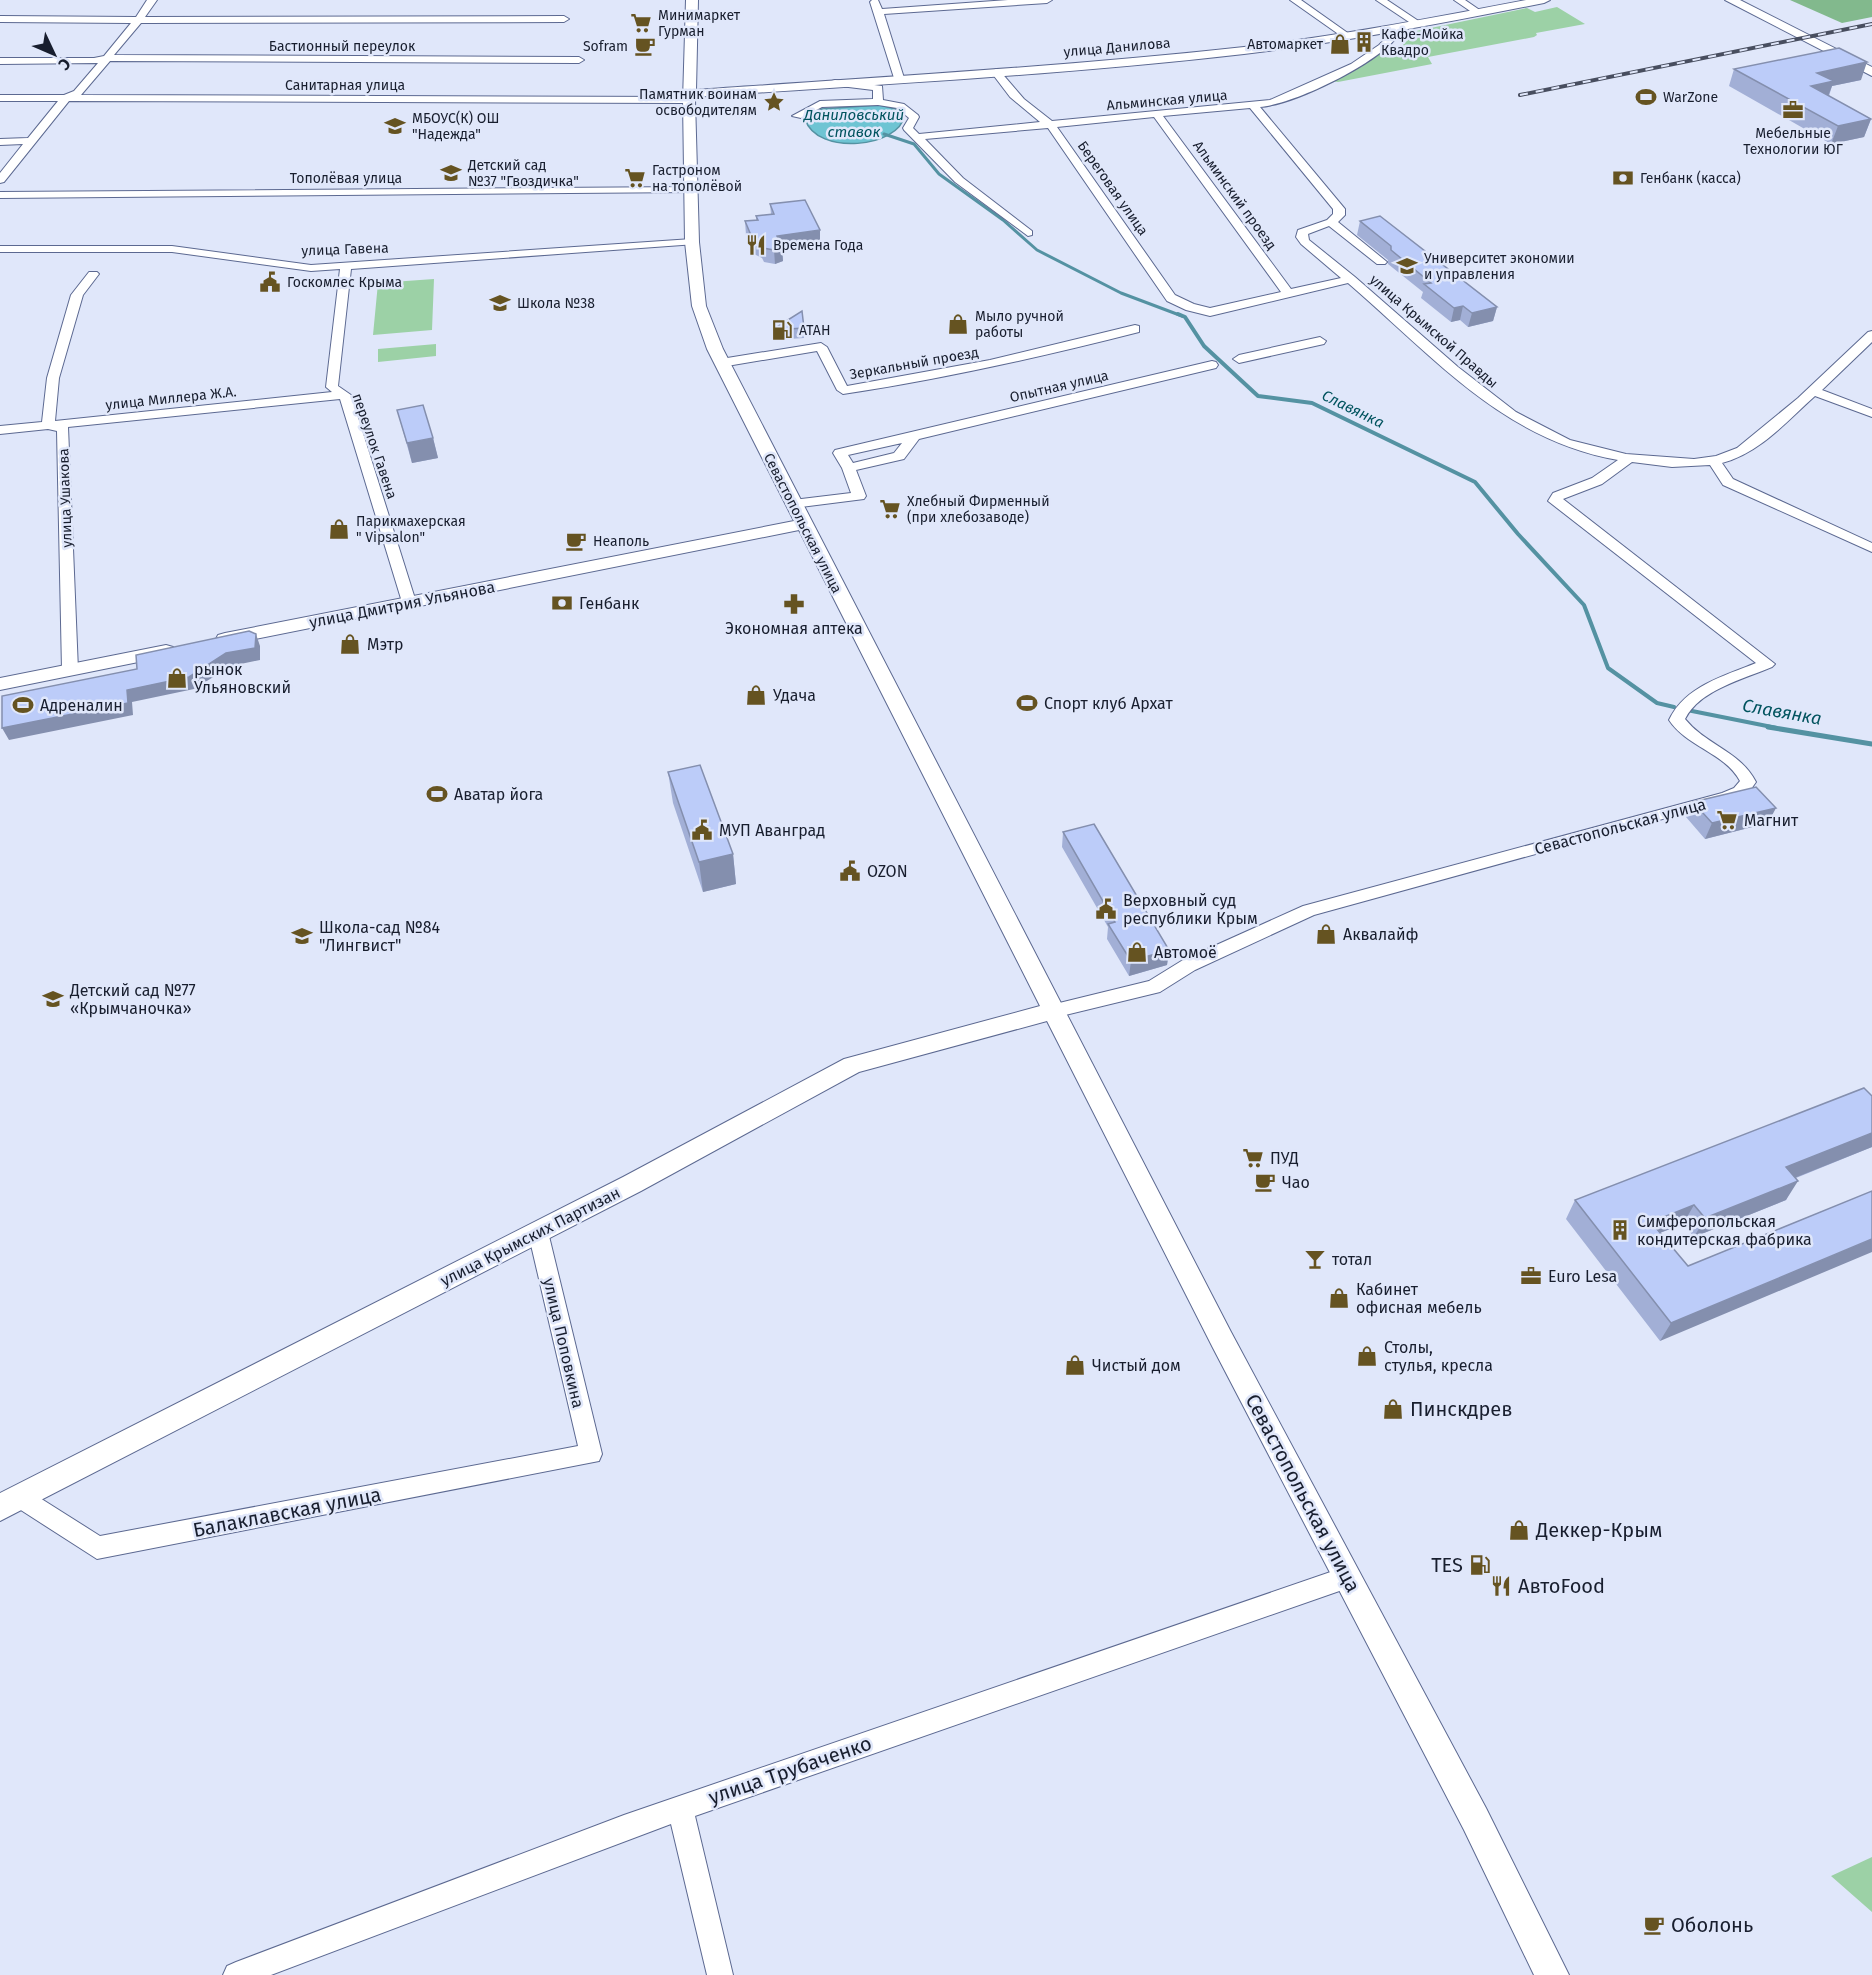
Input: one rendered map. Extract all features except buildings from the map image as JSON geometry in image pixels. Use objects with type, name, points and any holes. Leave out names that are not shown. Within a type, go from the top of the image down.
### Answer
[{"type":"main road","name":"Севастопольская улица","points":[[692,0],[689,97],[692,242],[699,306],[721,363],[1231,1359],[1475,1819],[1552,1975]]},
{"type":"main road","name":"улица Данилова","points":[[689,97],[1221,52],[1384,31],[1544,0]]},
{"type":"main road","points":[[1731,0],[1872,72]]},
{"type":"main road","name":"улица Дмитрия Ульянова","points":[[202,644],[803,524]]},
{"type":"main road","points":[[0,684],[180,648]]},
{"type":"main road","name":"улица Крымских Партизан","points":[[10,1502],[632,1184],[852,1065],[1053,1011]]},
{"type":"street","points":[[0,180],[66,98],[78,93],[140,18],[152,0]]},
{"type":"street","points":[[875,0],[899,78]]},
{"type":"street","points":[[878,12],[1047,0]]},
{"type":"street","points":[[1295,0],[1347,36]]},
{"type":"street","points":[[1382,0],[1418,24]]},
{"type":"street","points":[[1459,0],[1479,12]]},
{"type":"street","points":[[0,19],[366,21],[564,19]]},
{"type":"street","name":"Альминская улица","points":[[918,137],[1272,103],[1322,82],[1384,48],[1391,38],[1384,31]]},
{"type":"street","name":"Бастионный переулок","points":[[0,61],[94,61],[105,58],[579,60]]},
{"type":"street","name":"Береговая улица","points":[[996,72],[1012,96],[1028,111],[1051,124],[1171,298],[1190,307],[1210,312],[1288,293]]},
{"type":"street","points":[[835,83],[878,88],[878,102]]},
{"type":"street","name":"Санитарная улица","points":[[0,98],[689,97]]},
{"type":"street","points":[[797,116],[820,104],[878,102],[900,106],[914,117],[908,128],[959,180],[1028,233]]},
{"type":"street","points":[[1254,106],[1339,209],[1339,215],[1331,222]]},
{"type":"street","name":"Альминский проезд","points":[[1157,115],[1288,293]]},
{"type":"street","points":[[0,142],[30,141]]},
{"type":"street","name":"Тополёвая улица","points":[[0,195],[691,190]]},
{"type":"street","name":"улица Крымской Правды","points":[[1381,262],[1331,222],[1302,232],[1302,237],[1441,360],[1510,412],[1535,429],[1578,447],[1630,458],[1661,462],[1713,460],[1736,454],[1753,443],[1814,391],[1872,335]]},
{"type":"street","name":"улица Гавена","points":[[0,249],[172,249],[311,268],[692,242]]},
{"type":"street","name":"переулок Гавена","points":[[346,266],[332,387],[345,395],[409,602]]},
{"type":"street","name":"улица Ушакова","points":[[70,670],[63,429],[48,425],[53,378],[77,295],[93,274]]},
{"type":"street","points":[[1288,293],[1352,279]]},
{"type":"street","name":"Зеркальный проезд","points":[[721,363],[821,347],[843,390],[925,378],[1035,355],[1135,329]]},
{"type":"street","points":[[1239,359],[1320,341]]},
{"type":"street","name":"Опытная улица","points":[[793,504],[859,496],[849,468],[840,453],[1212,365]]},
{"type":"street","points":[[1814,391],[1872,413]]},
{"type":"street","name":"улица Миллера Ж.А.","points":[[0,430],[345,395]]},
{"type":"street","name":"Севастопольская улица","points":[[1053,1011],[1154,987],[1189,965],[1309,910],[1727,797],[1745,788],[1748,782],[1741,770],[1688,732],[1677,720],[1679,712],[1694,697],[1767,664],[1555,501],[1558,496],[1597,481],[1630,458]]},
{"type":"street","points":[[1713,460],[1728,482],[1735,486],[1872,548]]},
{"type":"street","name":"улица Поповкина","points":[[538,1232],[591,1454]]},
{"type":"street","name":"Балаклавская улица","points":[[10,1502],[97,1548],[591,1454]]},
{"type":"street","name":"улица Трубаченко","points":[[236,1975],[680,1808],[1348,1577]]},
{"type":"street","points":[[680,1808],[720,1975]]},
{"type":"green space","points":[[1790,0],[1872,0],[1872,17],[1842,23]]},
{"type":"green space","points":[[1557,7],[1585,24],[1536,33],[1534,37],[1428,57],[1432,64],[1338,82],[1331,81],[1375,54],[1394,53],[1408,40],[1396,38],[1397,35],[1527,8],[1535,12]]},
{"type":"green space","points":[[434,279],[432,330],[373,335],[378,283]]},
{"type":"green space","points":[[436,344],[436,356],[378,362],[378,349]]},
{"type":"green space","points":[[1872,1857],[1872,1912],[1831,1876]]},
{"type":"water","name":"Даниловський ставок","points":[[880,105],[895,109],[904,116],[899,127],[889,135],[874,141],[841,143],[825,139],[813,131],[805,119],[821,109]]},
{"type":"waterway","name":"Славянка","points":[[884,134],[914,144],[939,174],[1003,220],[1037,250],[1121,293],[1182,316]]},
{"type":"waterway","name":"Славянка","points":[[1178,314],[1185,317],[1204,346],[1258,396],[1312,403],[1475,482],[1518,534],[1584,605],[1608,668],[1657,703],[1674,707]]},
{"type":"waterway","name":"Славянка","points":[[1687,710],[1777,728]]},
{"type":"waterway","name":"Славянка","points":[[1768,727],[1872,744]]},
{"type":"railway","points":[[1520,95],[1872,24]]},
{"type":"place","name":"Минимаркет Гурман","points":[[641,23]]},
{"type":"place","name":"Кафе-Мойка Квадро","points":[[1364,42]]},
{"type":"place","name":"Автомаркет","points":[[1340,44]]},
{"type":"place","name":"Sofram","points":[[645,46]]},
{"type":"place","name":"WarZone","points":[[1646,97]]},
{"type":"place","name":"Памятник воинам освободителям","points":[[774,102]]},
{"type":"place","name":"Мебельные Технологии ЮГ","points":[[1793,110]]},
{"type":"place","name":"МБОУС(К) ОШ \"Надежда\"","points":[[395,126]]},
{"type":"place","name":"Детский сад №37 \"Гвоздичка\"","points":[[451,173]]},
{"type":"place","name":"Гастроном на тополёвой","points":[[635,178]]},
{"type":"place","name":"Генбанк (касса)","points":[[1623,178]]},
{"type":"place","name":"Времена Года","points":[[756,245]]},
{"type":"place","name":"Университет экономии и управления","points":[[1407,266]]},
{"type":"place","name":"Госкомлес Крыма","points":[[270,282]]},
{"type":"place","name":"Школа №38","points":[[500,303]]},
{"type":"place","name":"Мыло ручной работы","points":[[958,324]]},
{"type":"place","name":"АТАН","points":[[782,330]]},
{"type":"place","name":"Хлебный Фирменный (при хлебозаводе)","points":[[890,509]]},
{"type":"place","name":"Парикмахерская \" Vipsalon\"","points":[[339,529]]},
{"type":"place","name":"Неаполь","points":[[576,541]]},
{"type":"place","name":"Генбанк","points":[[562,603]]},
{"type":"place","name":"Экономная аптека","points":[[794,604]]},
{"type":"place","name":"Мэтр","points":[[350,644]]},
{"type":"place","name":"рынок Ульяновский","points":[[177,678]]},
{"type":"place","name":"Удача","points":[[756,695]]},
{"type":"place","name":"Спорт клуб Архат","points":[[1027,703]]},
{"type":"place","name":"Адреналин","points":[[23,705]]},
{"type":"place","name":"Аватар йога","points":[[437,794]]},
{"type":"place","name":"Магнит","points":[[1727,820]]},
{"type":"place","name":"МУП Аванград","points":[[702,830]]},
{"type":"place","name":"OZON","points":[[850,871]]},
{"type":"place","name":"Верховный суд республики Крым","points":[[1106,909]]},
{"type":"place","name":"Аквалайф","points":[[1326,934]]},
{"type":"place","name":"Школа-сад №84 \"Лингвист\"","points":[[302,936]]},
{"type":"place","name":"Автомоё","points":[[1137,952]]},
{"type":"place","name":"Детский сад №77 «Крымчаночка»","points":[[53,999]]},
{"type":"place","name":"ПУД","points":[[1253,1158]]},
{"type":"place","name":"Чао","points":[[1265,1182]]},
{"type":"place","name":"Симферопольская кондитерская фабрика","points":[[1620,1230]]},
{"type":"place","name":"тотал","points":[[1315,1259]]},
{"type":"place","name":"Euro Lesa","points":[[1531,1276]]},
{"type":"place","name":"Кабинет офисная мебель","points":[[1339,1298]]},
{"type":"place","name":"Столы, стулья, кресла","points":[[1367,1356]]},
{"type":"place","name":"Чистый дом","points":[[1075,1365]]},
{"type":"place","name":"Пинскдрев","points":[[1393,1409]]},
{"type":"place","name":"Деккер-Крым","points":[[1519,1530]]},
{"type":"place","name":"TES","points":[[1480,1565]]},
{"type":"place","name":"АвтоFood","points":[[1501,1586]]},
{"type":"place","name":"Оболонь","points":[[1654,1925]]}]
